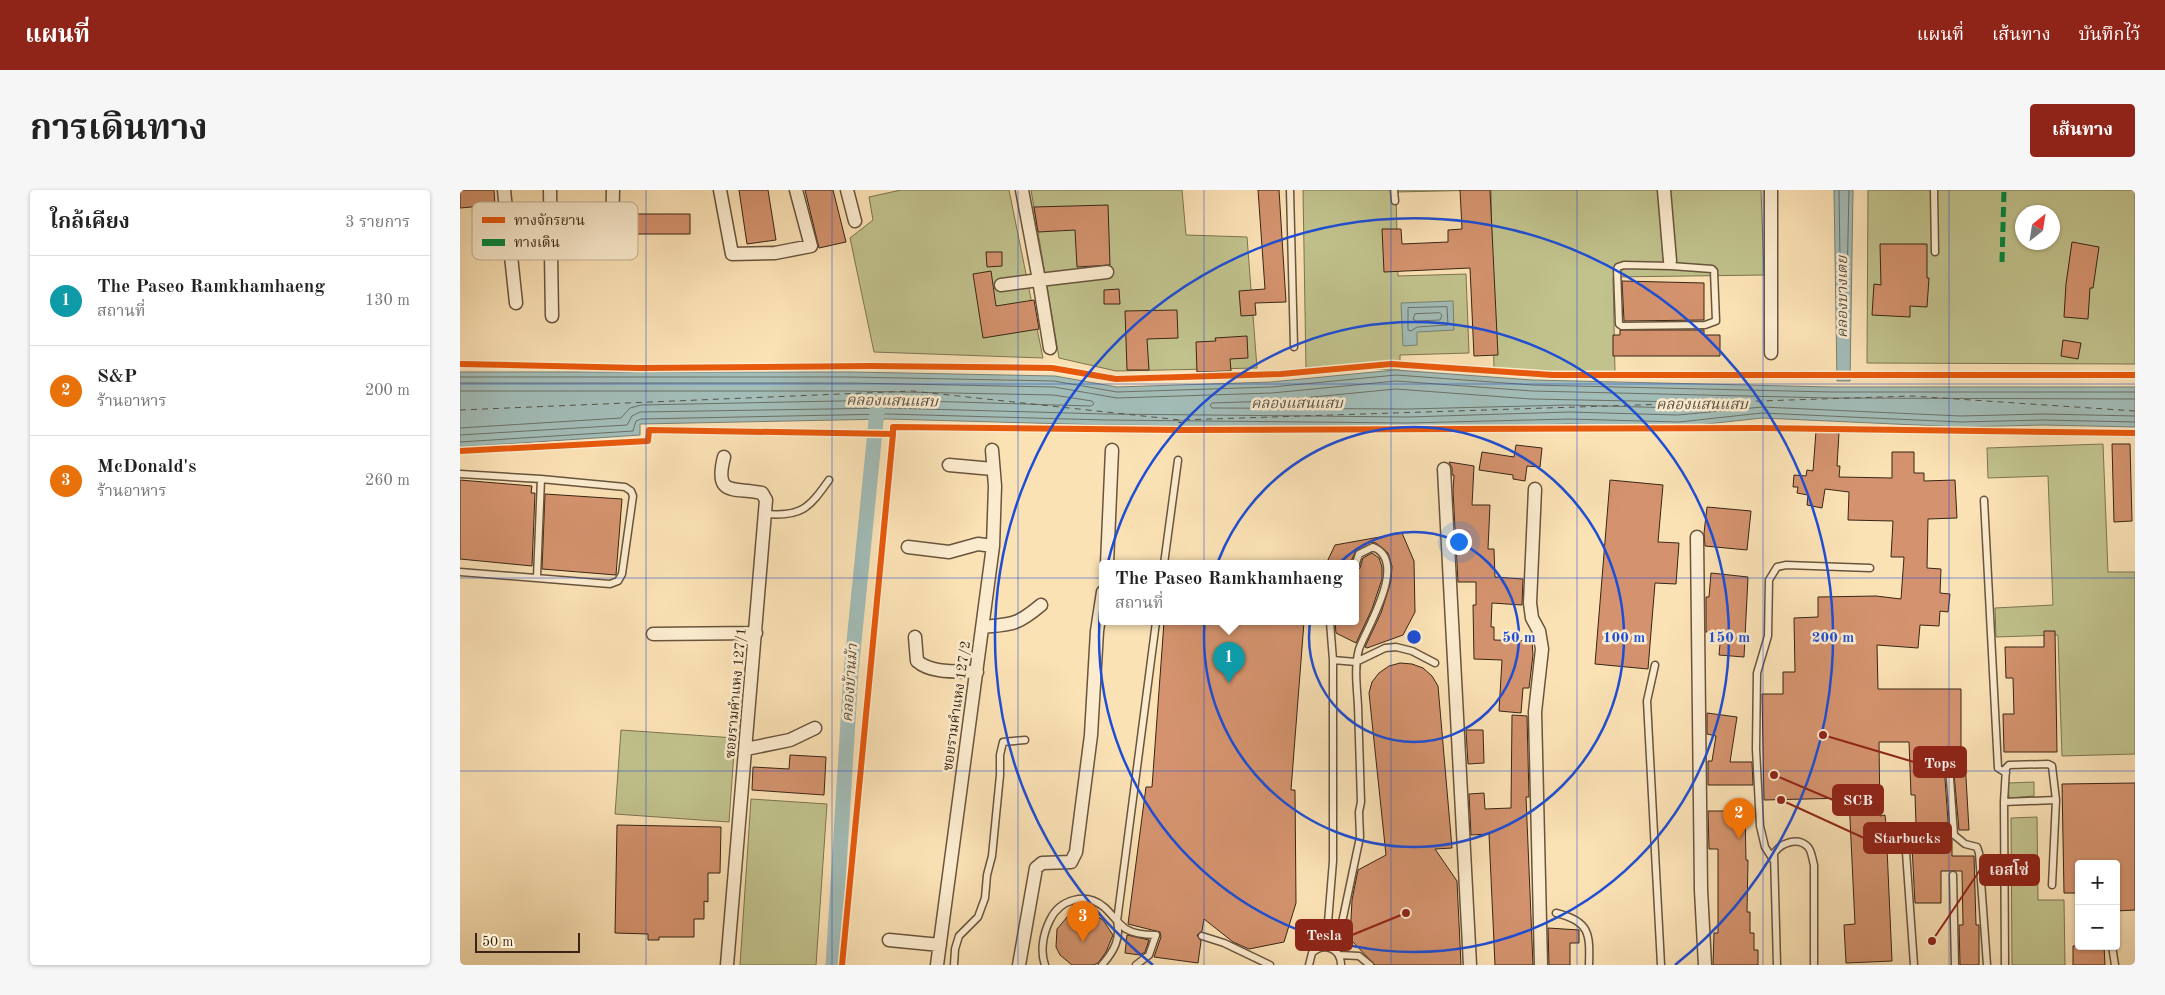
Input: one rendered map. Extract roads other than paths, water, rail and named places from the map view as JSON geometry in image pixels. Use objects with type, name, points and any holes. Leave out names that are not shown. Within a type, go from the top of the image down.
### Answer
[{"type":"street","points":[[720,190],[732,254],[775,253],[811,246],[796,190]]},
{"type":"street","points":[[847,190],[855,221]]},
{"type":"street","points":[[1022,190],[1050,348]]},
{"type":"street","points":[[1664,190],[1670,263]]},
{"type":"street","points":[[1771,190],[1771,353]]},
{"type":"street","points":[[511,260],[516,303]]},
{"type":"street","points":[[551,260],[552,316]]},
{"type":"street","points":[[1001,285],[1107,272]]},
{"type":"street","name":"ซอยรามคำแหง 127/2","points":[[937,965],[993,546],[995,511],[992,450]]},
{"type":"street","points":[[1107,560],[1112,450]]},
{"type":"street","name":"ซอยรามคำแหง 127/1","points":[[724,457],[721,478],[724,485],[731,490],[762,493],[766,500],[727,965]]},
{"type":"street","points":[[949,465],[993,469]]},
{"type":"street","points":[[1444,469],[1470,965]]},
{"type":"street","points":[[1535,489],[1530,603],[1532,618],[1539,631],[1542,649],[1535,712],[1541,965]]},
{"type":"street","points":[[1697,537],[1701,890],[1705,965]]},
{"type":"street","points":[[908,547],[949,552],[978,544],[993,546]]},
{"type":"street","points":[[983,627],[1009,625],[1022,620],[1041,605]]},
{"type":"street","points":[[1019,965],[1036,868],[1042,863],[1071,862],[1076,852],[1091,735],[1096,640],[1099,619]]},
{"type":"street","points":[[653,634],[756,633]]},
{"type":"street","points":[[915,637],[917,661],[922,664],[933,669],[977,672]]},
{"type":"street","points":[[746,749],[790,740],[815,728]]},
{"type":"street","points":[[890,940],[940,945]]},
{"type":"lane","points":[[1290,190],[1294,347]]},
{"type":"lane","points":[[1394,190],[1395,201]]},
{"type":"lane","points":[[1934,190],[1935,252]]},
{"type":"lane","points":[[1670,263],[1709,268],[1714,271],[1716,321],[1705,325],[1619,324],[1618,267],[1670,263]]},
{"type":"lane","points":[[1165,560],[1178,460]]},
{"type":"lane","points":[[460,474],[625,487],[632,491],[633,496],[622,574],[618,581],[610,584],[460,572]]},
{"type":"lane","points":[[537,577],[541,479]]},
{"type":"lane","points":[[766,514],[792,514],[802,511],[812,504],[829,480]]},
{"type":"lane","points":[[1984,500],[1998,768],[2006,773]]},
{"type":"lane","points":[[1341,965],[1338,953],[1360,837],[1359,812],[1361,802],[1356,662],[1367,632],[1380,605],[1387,560],[1383,552],[1373,547],[1359,554],[1357,560]]},
{"type":"lane","points":[[1774,860],[1766,847],[1760,826],[1756,749],[1758,673],[1768,636],[1770,576],[1778,567],[1786,565],[1870,568]]},
{"type":"lane","points":[[1102,965],[1116,944],[1119,932],[1117,921],[1156,625]]},
{"type":"lane","points":[[1326,947],[1333,861],[1333,660],[1330,625]]},
{"type":"lane","points":[[1333,660],[1356,662],[1385,648],[1396,646],[1435,664]]},
{"type":"lane","points":[[1655,665],[1648,701],[1661,965]]},
{"type":"lane","points":[[954,965],[955,949],[959,936],[978,917],[985,898],[987,875],[992,856],[1000,776],[1000,755],[1003,742],[1025,740]]},
{"type":"lane","points":[[2005,965],[2004,802],[2006,773],[2009,764],[2052,766],[2056,800],[2052,885]]},
{"type":"lane","points":[[1948,765],[1954,835],[1965,844],[1976,847],[1979,853],[1987,965]]},
{"type":"lane","points":[[2004,802],[2056,800]]},
{"type":"lane","points":[[1777,965],[1774,853],[1778,847],[1796,842],[1807,845],[1814,865],[1814,965]]},
{"type":"lane","points":[[1906,852],[1914,965]]},
{"type":"lane","points":[[1953,875],[1955,965]]},
{"type":"lane","points":[[1045,965],[1043,955],[1044,933],[1051,918],[1064,904],[1076,899],[1088,899],[1098,903],[1127,930],[1156,935],[1149,955],[1136,965]]},
{"type":"lane","points":[[1556,913],[1573,917],[1581,924],[1589,937],[1589,965]]},
{"type":"lane","points":[[1202,936],[1224,943],[1270,965]]},
{"type":"lane","points":[[1310,965],[1312,953],[1326,947],[1338,953],[1358,956],[1370,965]]},
{"type":"lane","points":[[2113,950],[2115,965]]},
{"type":"water","name":"คลองบางเตย","points":[[1834,190],[1853,190],[1850,381],[1837,381]]},
{"type":"water","points":[[1453,301],[1454,330],[1417,332],[1417,345],[1403,346],[1401,303]]},
{"type":"water","name":"คลองแสนแสบ","points":[[1395,370],[1532,380],[1831,387],[2135,387],[2135,427],[2043,425],[1961,427],[1762,418],[1679,427],[1569,424],[1408,428],[1105,425],[887,419],[640,424],[640,435],[460,447],[460,372],[851,372],[1055,376],[1117,387],[1271,382]]},
{"type":"waterway","name":"คลองบ้านม้า","points":[[833,965],[851,672],[878,401]]},
{"type":"place","name":"The Paseo Ramkhamhaeng","points":[[1229,683]]},
{"type":"place","name":"Tops","points":[[1823,735]]},
{"type":"place","name":"SCB","points":[[1774,775]]},
{"type":"place","name":"Starbucks","points":[[1781,800]]},
{"type":"place","name":"S&P","points":[[1739,839]]},
{"type":"place","name":"Tesla","points":[[1406,913]]},
{"type":"place","name":"เอสโซ่","points":[[1932,941]]},
{"type":"place","name":"McDonald's","points":[[1083,942]]}]
